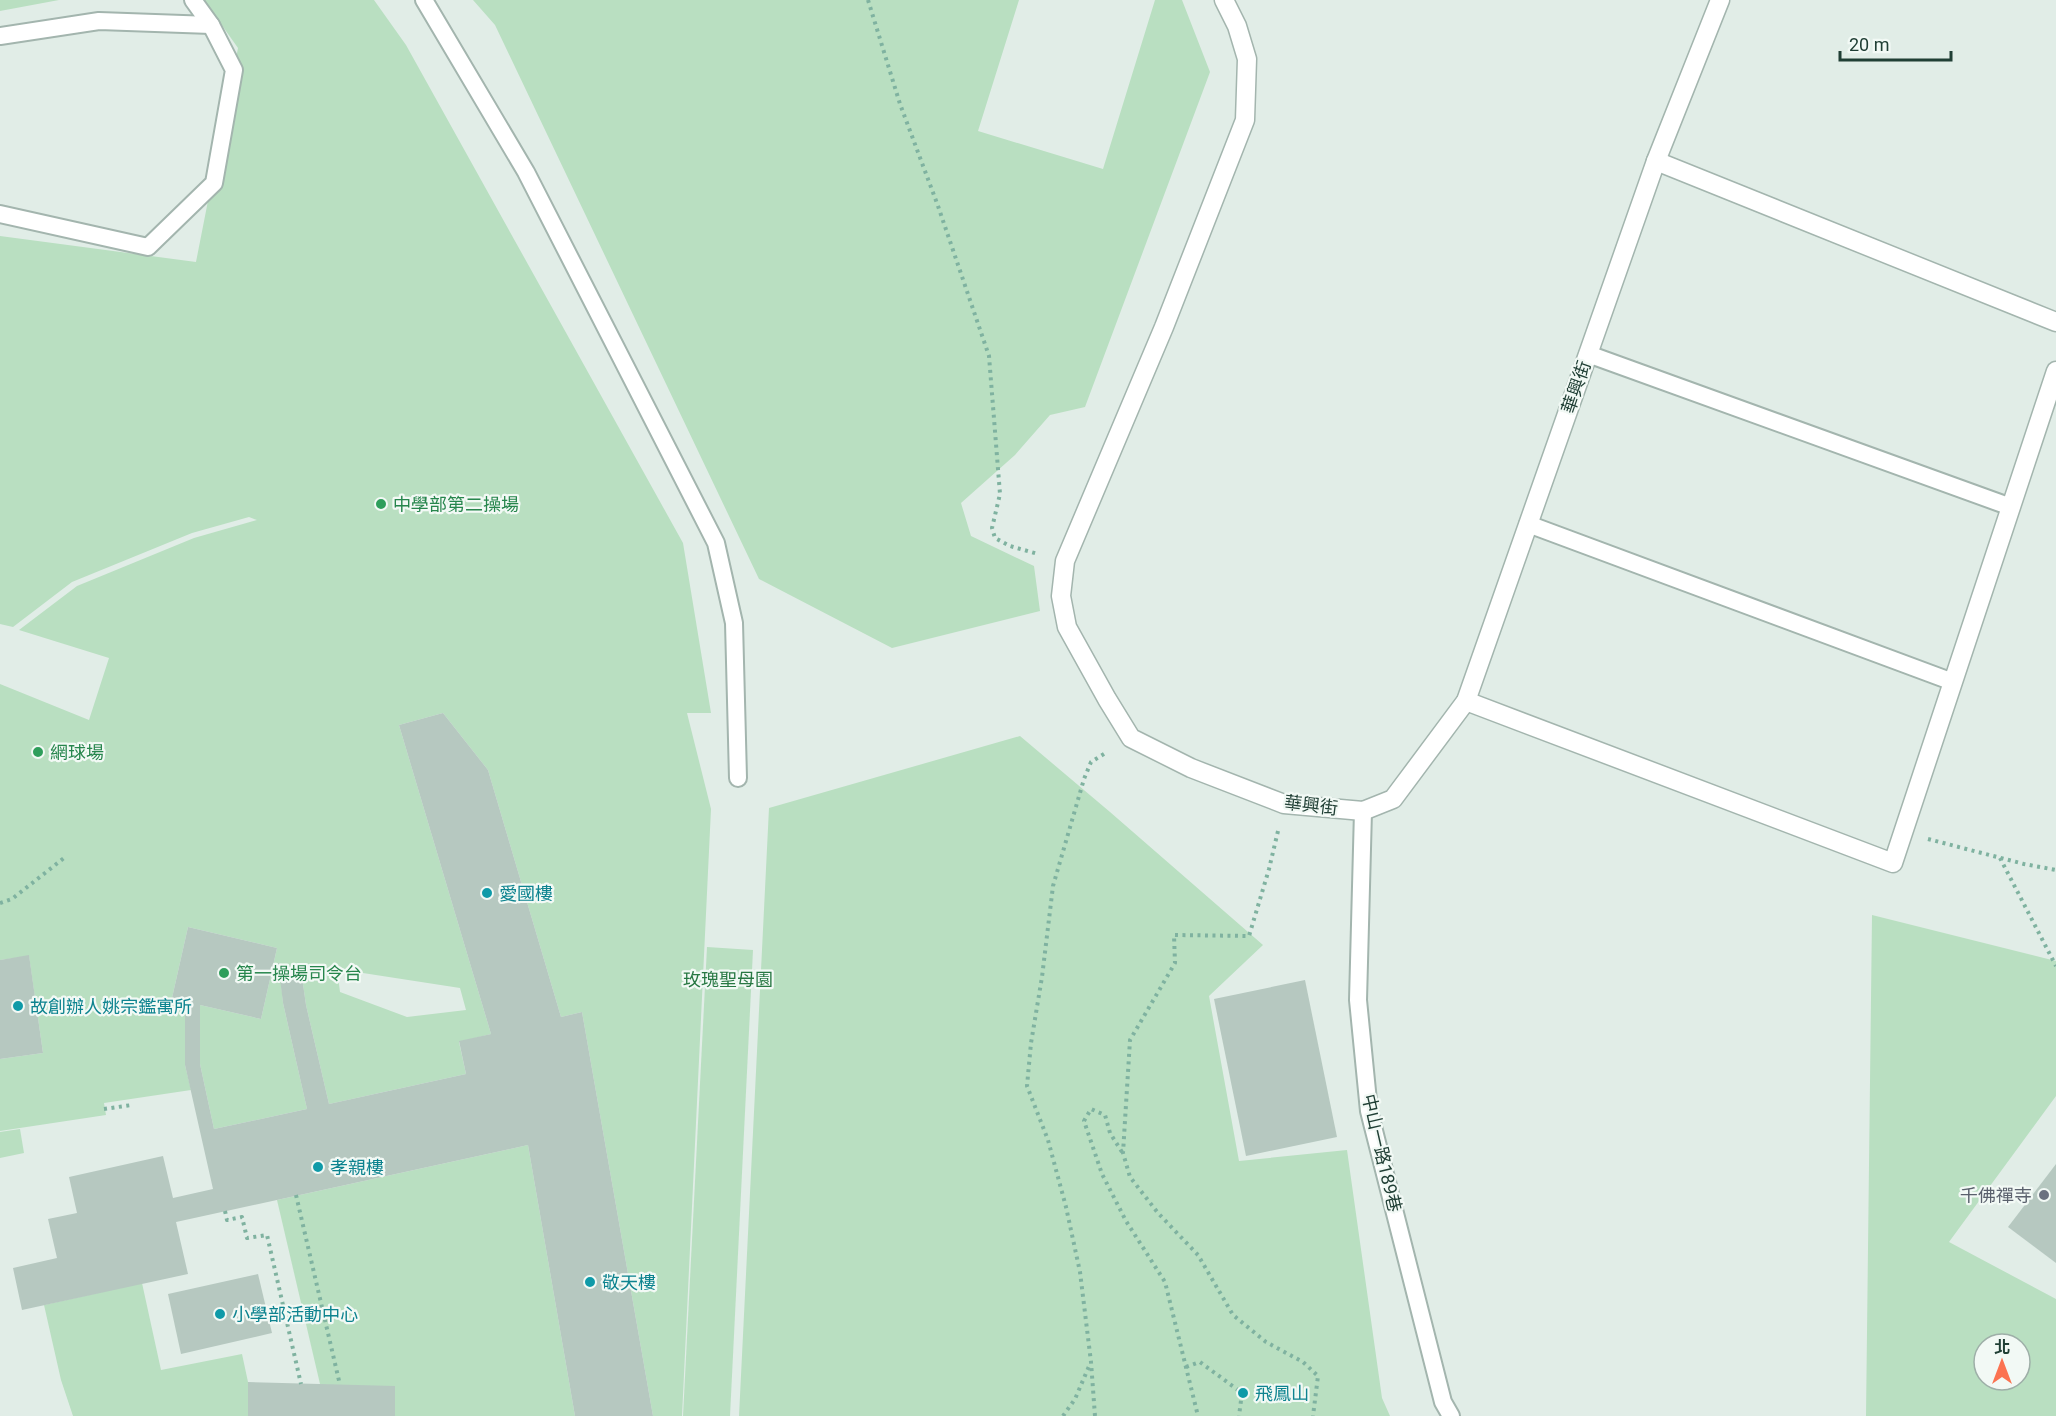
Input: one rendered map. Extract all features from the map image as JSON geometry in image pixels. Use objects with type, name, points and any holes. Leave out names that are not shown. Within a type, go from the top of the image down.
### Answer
[{"type":"street","points":[[1131,738],[1068,627],[1061,596],[1065,561],[1164,327],[1245,120],[1246,59],[1236,26],[1224,0]]},
{"type":"street","name":"華興街","points":[[1131,738],[1191,768],[1284,804],[1363,811],[1393,799],[1466,701],[1656,161],[1720,0]]},
{"type":"street","points":[[1656,161],[2056,322]]},
{"type":"street","points":[[1466,701],[1893,863],[2056,371]]},
{"type":"lane","points":[[0,214],[148,248],[214,183],[234,70],[211,25],[193,0]]},
{"type":"lane","points":[[424,0],[526,172],[716,543],[734,623],[738,778]]},
{"type":"lane","points":[[0,36],[99,21],[211,25]]},
{"type":"lane","points":[[1588,354],[2011,507]]},
{"type":"lane","points":[[1528,524],[1953,682]]},
{"type":"lane","name":"中山一路189巷","points":[[1363,811],[1358,1000],[1369,1111],[1443,1402],[1451,1416]]},
{"type":"path","points":[[868,0],[900,104],[938,206],[989,356],[1000,494],[992,528],[995,538],[1010,546],[1065,561]]},
{"type":"path","points":[[1095,1416],[1080,1272],[1048,1140],[1028,1086],[1031,1043],[1053,886],[1084,779],[1091,762],[1131,738]]},
{"type":"path","points":[[1122,1153],[1130,1040],[1175,963],[1174,935],[1249,936],[1269,869],[1284,804]]},
{"type":"path","points":[[1903,833],[2056,870]]},
{"type":"path","points":[[1999,857],[2056,966]]},
{"type":"path","points":[[0,903],[12,899],[64,858]]},
{"type":"path","points":[[104,1109],[132,1105]]},
{"type":"path","points":[[1198,1416],[1165,1282],[1126,1221],[1102,1174],[1084,1121],[1091,1109],[1105,1115],[1110,1133],[1122,1153],[1130,1177],[1158,1213],[1198,1255],[1233,1315],[1266,1342],[1303,1362],[1318,1376],[1313,1416]]},
{"type":"path","points":[[296,1195],[340,1385]]},
{"type":"path","points":[[225,1211],[227,1220],[242,1217],[247,1238],[267,1234],[301,1384]]},
{"type":"path","points":[[1063,1416],[1075,1400],[1091,1362]]},
{"type":"path","points":[[1186,1367],[1200,1362],[1242,1393],[1239,1416]]},
{"type":"green space","points":[[0,0],[59,0],[0,11]]},
{"type":"green space","points":[[204,0],[374,0],[406,45],[683,543],[711,713],[687,713],[711,809],[682,1416],[653,1416],[582,1012],[561,1017],[488,770],[443,713],[399,725],[491,1034],[459,1042],[466,1074],[329,1104],[306,1005],[301,970],[279,963],[283,1003],[307,1109],[214,1129],[200,1064],[200,1005],[261,1019],[277,948],[188,927],[172,998],[185,1001],[185,1065],[191,1090],[104,1103],[106,1115],[0,1131],[0,1059],[43,1053],[29,956],[0,960],[0,684],[89,720],[109,658],[19,630],[77,586],[194,538],[257,520],[249,517],[192,533],[72,582],[13,627],[0,624],[0,236],[196,262],[238,48]],"holes":[[[337,969],[460,988],[466,1010],[407,1017],[340,992]]]},
{"type":"green space","points":[[473,0],[1019,0],[978,131],[1103,169],[1155,0],[1182,0],[1210,72],[1085,407],[1050,415],[1015,455],[961,503],[971,536],[1034,566],[1040,611],[892,648],[759,579],[495,25]]},
{"type":"green space","points":[[1020,736],[1263,945],[1209,996],[1239,1161],[1347,1150],[1382,1398],[1390,1416],[739,1416],[769,808]]},
{"type":"green space","points":[[1872,915],[2056,961],[2056,1096],[1949,1242],[2056,1299],[2056,1416],[1866,1416]]},
{"type":"green space","name":"玫瑰聖母園","points":[[707,947],[753,950],[730,1416],[683,1416]]},
{"type":"green space","points":[[20,1129],[24,1153],[0,1158],[0,1132]]},
{"type":"green space","points":[[528,1145],[575,1416],[395,1416],[320,1384],[277,1200]]},
{"type":"green space","points":[[142,1283],[161,1370],[242,1354],[248,1382],[248,1416],[73,1416],[61,1380],[44,1305]]},
{"type":"building","points":[[443,713],[488,770],[561,1017],[582,1012],[653,1416],[575,1416],[528,1145],[176,1222],[188,1274],[22,1310],[13,1268],[57,1258],[48,1219],[77,1213],[69,1177],[163,1156],[173,1198],[213,1189],[185,1065],[185,1001],[172,998],[188,927],[277,948],[261,1019],[200,1005],[200,1064],[214,1129],[307,1109],[283,1003],[278,963],[301,970],[306,1005],[329,1104],[466,1074],[459,1041],[491,1034],[399,725]]},
{"type":"building","name":"故創辦人姚宗鑑寓所","points":[[29,955],[43,1053],[0,1059],[0,960]]},
{"type":"building","points":[[1305,980],[1337,1137],[1246,1156],[1214,999]]},
{"type":"building","name":"千佛禪寺","points":[[2056,1164],[2056,1263],[2008,1227]]},
{"type":"building","name":"小學部活動中心","points":[[258,1274],[272,1333],[181,1354],[168,1294]]},
{"type":"building","points":[[248,1382],[395,1386],[395,1416],[248,1416]]},
{"type":"place","name":"中學部第二操場","points":[[381,504]]},
{"type":"place","name":"網球場","points":[[38,752]]},
{"type":"place","name":"愛國樓","points":[[487,893]]},
{"type":"place","name":"第一操場司令台","points":[[224,973]]},
{"type":"place","name":"故創辦人姚宗鑑寓所","points":[[18,1006]]},
{"type":"place","name":"孝親樓","points":[[318,1167]]},
{"type":"place","name":"千佛禪寺","points":[[2044,1195]]},
{"type":"place","name":"敬天樓","points":[[590,1282]]},
{"type":"place","name":"小學部活動中心","points":[[220,1314]]},
{"type":"place","name":"飛鳳山","points":[[1243,1393]]}]
